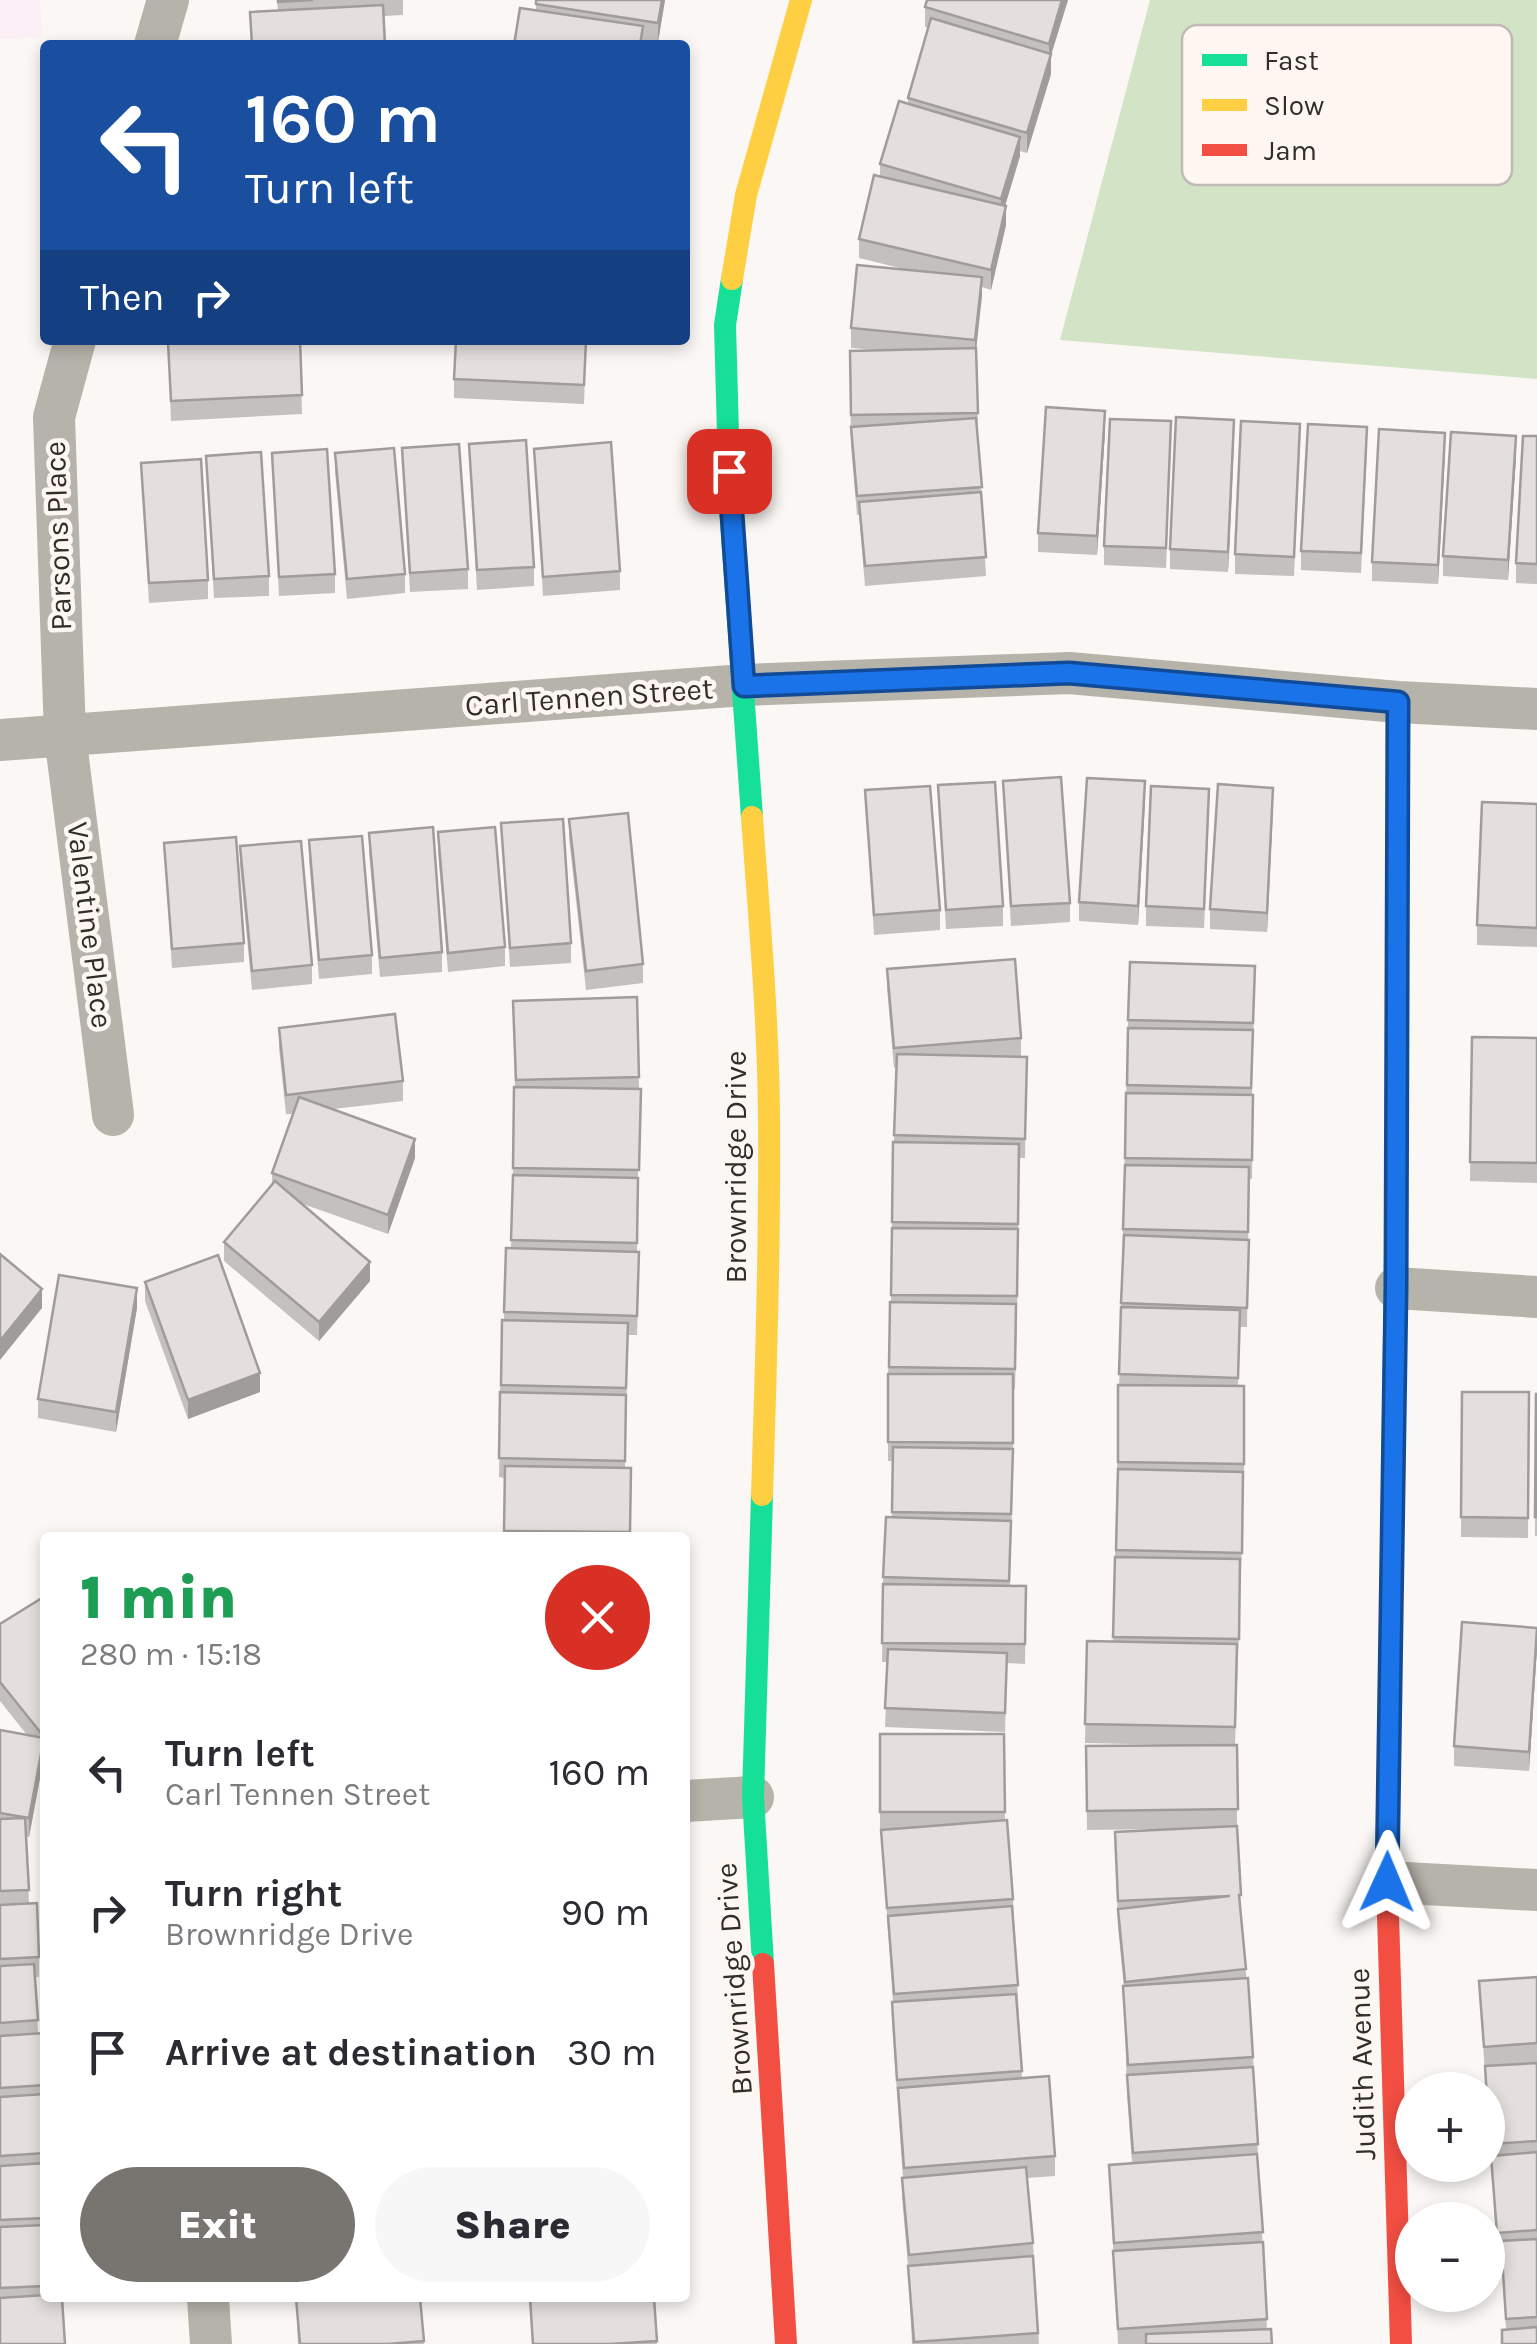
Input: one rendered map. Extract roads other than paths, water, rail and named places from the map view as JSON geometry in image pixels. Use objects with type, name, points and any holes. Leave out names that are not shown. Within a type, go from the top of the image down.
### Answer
[{"type":"street","points":[[156,40],[168,0]]},
{"type":"street","name":"Brownridge Drive","points":[[786,2344],[753,1797],[769,1113],[764,986],[730,508],[725,324],[746,195],[801,0]]},
{"type":"street","name":"Parsons Place","points":[[65,735],[54,417],[74,345]]},
{"type":"street","name":"Carl Tennen Street","points":[[0,740],[744,686],[1069,673],[1398,702],[1537,709]]},
{"type":"street","name":"Judith Avenue","points":[[1398,702],[1396,1288],[1387,1882],[1401,2344]]},
{"type":"street","name":"Valentine Place","points":[[65,735],[113,1115]]},
{"type":"street","points":[[1396,1288],[1537,1296]]},
{"type":"street","points":[[690,1801],[753,1797]]},
{"type":"street","points":[[1387,1882],[1537,1890]]},
{"type":"street","points":[[208,2302],[211,2344]]}]
